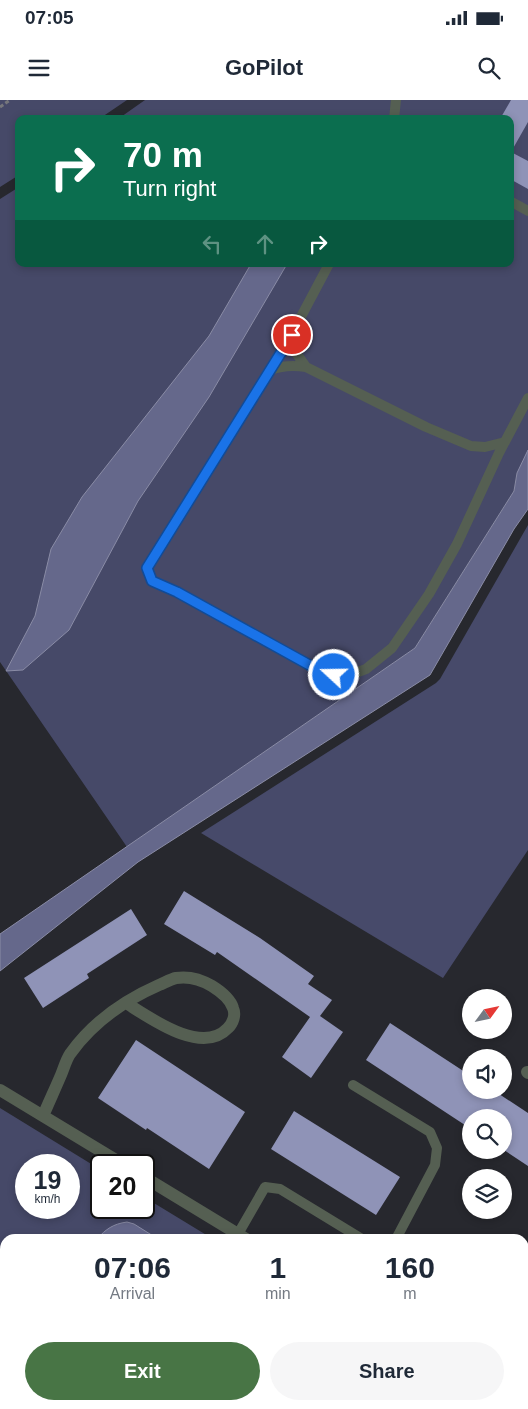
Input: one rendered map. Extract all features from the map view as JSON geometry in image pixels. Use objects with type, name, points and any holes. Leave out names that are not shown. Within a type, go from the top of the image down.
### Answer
[{"type":"street","points":[[43,1116],[70,1055],[90,1031],[126,1003],[138,995],[175,978],[192,978],[206,982],[218,989],[234,1008],[234,1018],[228,1028],[218,1036],[207,1039],[180,1033],[154,1021],[126,1003]]},
{"type":"street","points":[[0,1090],[106,1154]]},
{"type":"street","points":[[155,1184],[239,1234]]},
{"type":"lane","points":[[394,115],[396,100]]},
{"type":"lane","points":[[514,203],[528,211]]},
{"type":"lane","points":[[327,267],[292,335],[147,568],[152,581],[177,592],[322,672],[345,677],[366,669],[392,648],[429,594],[457,544],[528,398]]},
{"type":"lane","points":[[292,335],[294,350],[306,367]]},
{"type":"lane","points":[[270,370],[292,365],[306,367],[426,427],[471,446],[485,448],[505,442]]},
{"type":"lane","points":[[353,1085],[430,1132],[436,1148],[435,1165],[399,1234]]},
{"type":"lane","points":[[243,1234],[265,1188],[280,1189],[354,1234]]},
{"type":"path","points":[[0,107],[10,100]]},
{"type":"shaded area","points":[[0,100],[127,100],[105,115],[15,115],[15,178],[0,187]]},
{"type":"shaded area","points":[[145,100],[528,100],[528,470],[517,473],[514,491],[415,648],[127,847],[0,662],[0,199],[15,190],[15,267],[514,267],[514,115],[124,115]]},
{"type":"shaded area","points":[[249,267],[285,267],[209,397],[138,501],[69,630],[23,670],[6,671],[35,616],[51,549],[82,497],[209,336]]},
{"type":"shaded area","points":[[528,450],[528,509],[514,529],[430,675],[138,862],[0,971],[0,934],[415,648],[514,491],[517,473]]},
{"type":"shaded area","points":[[528,525],[528,850],[443,978],[201,833],[436,683]]},
{"type":"shaded area","points":[[0,1108],[75,1154],[15,1154],[15,1219],[80,1219],[80,1157],[90,1163],[90,1219],[155,1219],[155,1204],[205,1234],[0,1234]]},
{"type":"shaded area","points":[[127,1222],[134,1224],[150,1234],[102,1234],[118,1224]]},
{"type":"building","points":[[511,100],[528,100],[528,122],[514,147],[514,115],[502,115]]},
{"type":"building","points":[[514,154],[528,161],[528,189],[514,181]]},
{"type":"building","points":[[184,891],[260,938],[314,976],[308,984],[332,1000],[320,1016],[343,1032],[311,1078],[282,1057],[310,1017],[217,952],[215,955],[164,924]]},
{"type":"building","points":[[131,909],[147,935],[87,974],[89,978],[43,1008],[24,978]]},
{"type":"building","points":[[390,1023],[462,1070],[462,1099],[507,1099],[528,1113],[528,1166],[512,1155],[512,1109],[462,1109],[462,1123],[366,1060]]},
{"type":"building","points":[[136,1040],[245,1112],[209,1169],[98,1098]]},
{"type":"building","points":[[294,1111],[400,1177],[376,1215],[271,1149]]},
{"type":"route","points":[[292,335],[147,568],[152,581],[177,592],[322,672],[334,675]]}]
